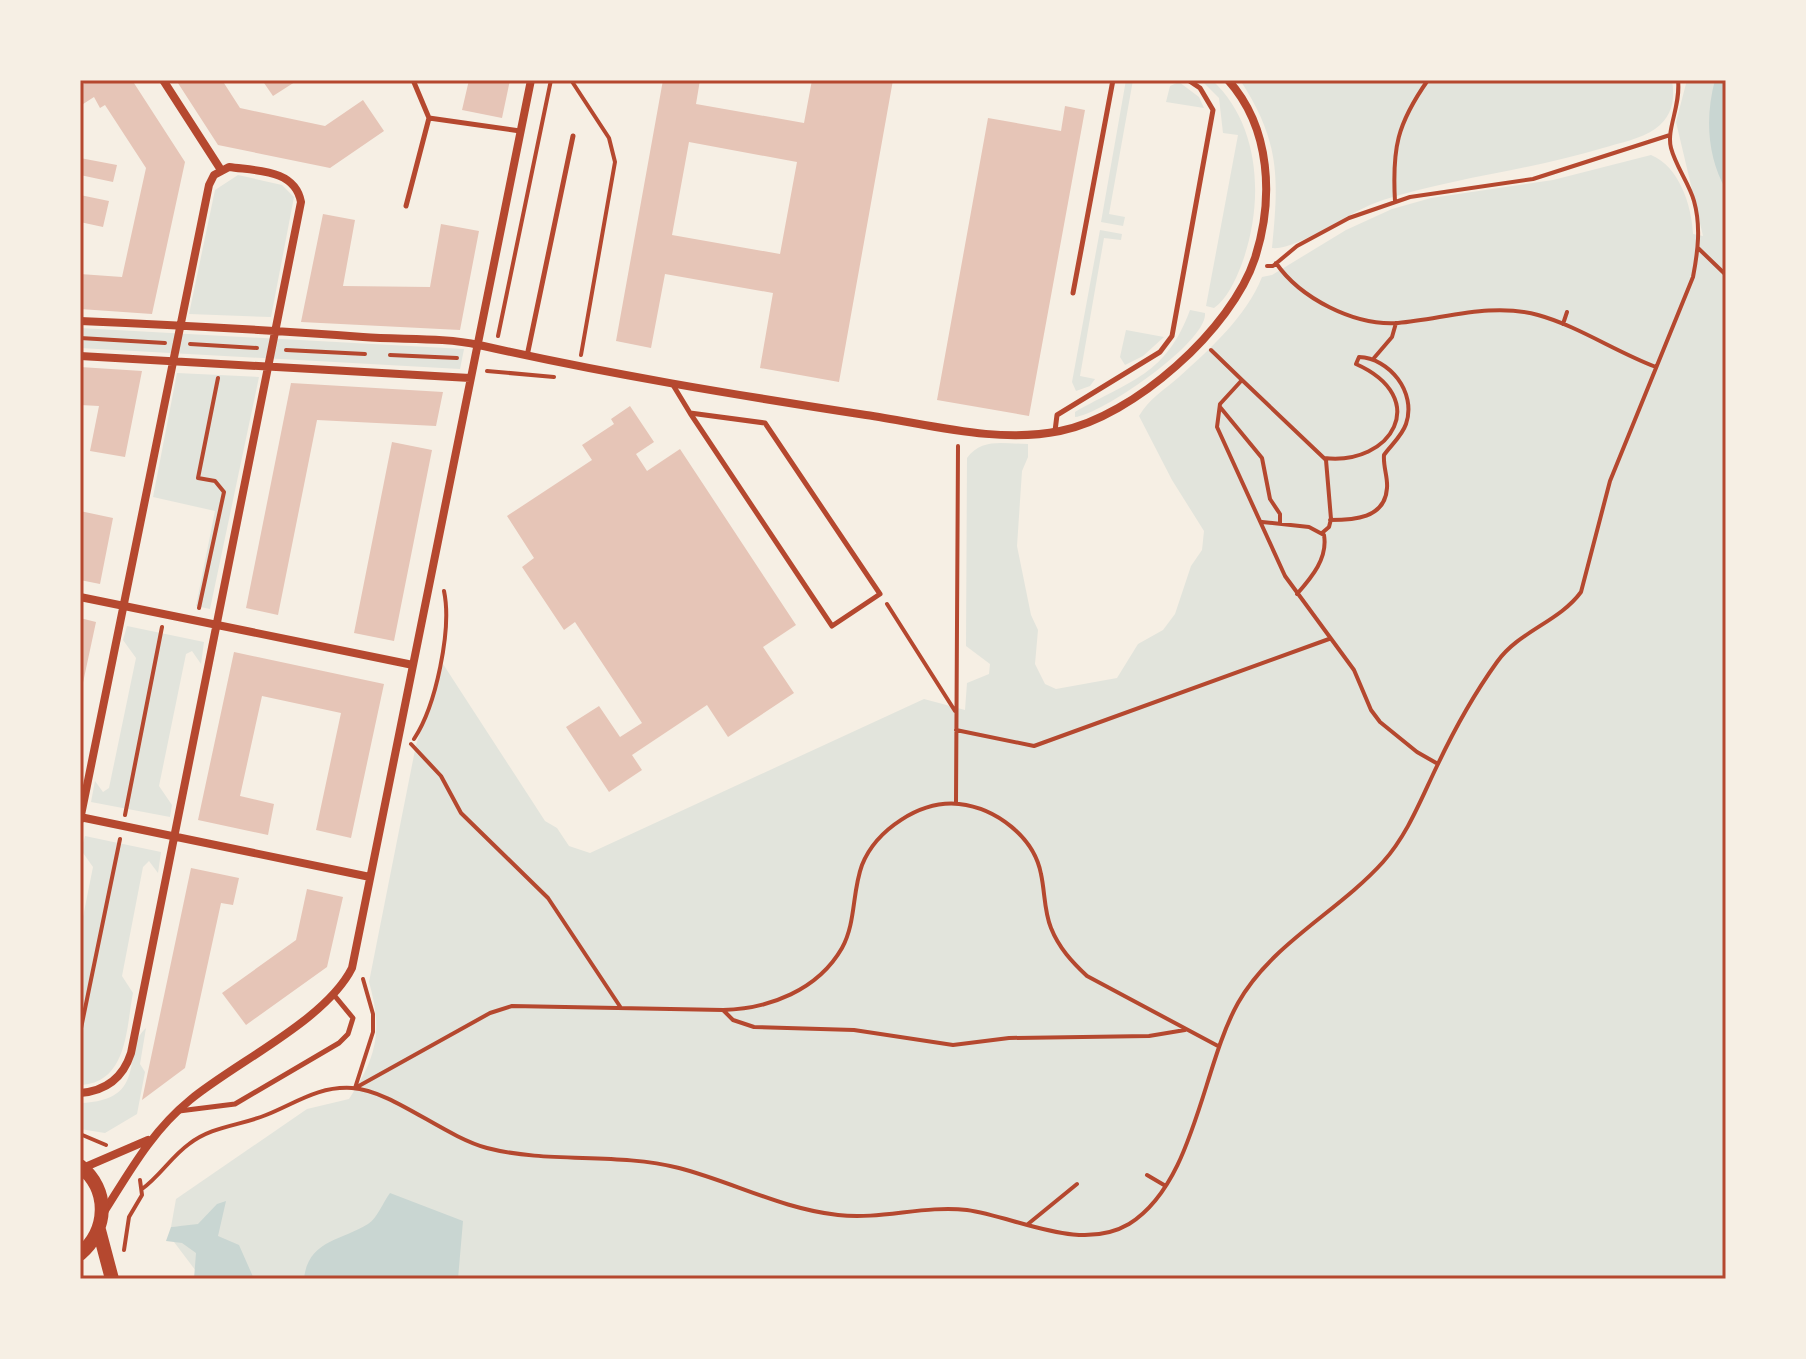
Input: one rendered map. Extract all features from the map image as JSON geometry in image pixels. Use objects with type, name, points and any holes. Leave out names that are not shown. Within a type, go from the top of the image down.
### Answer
[{"type":"main road","points":[[80,1254],[99,1230],[103,1214],[95,1181],[82,1167]]},
{"type":"main road","points":[[99,1230],[112,1279]]},
{"type":"street","points":[[163,80],[221,170]]},
{"type":"street","points":[[103,1214],[148,1139],[178,1111],[334,995],[352,968],[531,80]]},
{"type":"street","points":[[80,321],[479,345],[494,351],[673,385],[958,429],[1026,437],[1059,432],[1093,422],[1127,403],[1170,371],[1231,306],[1253,265],[1262,235],[1266,195],[1263,146],[1247,108],[1228,80]]},
{"type":"street","points":[[80,1093],[103,1089],[114,1082],[127,1064],[173,835],[215,626],[276,331],[301,202],[299,191],[287,177],[229,167],[221,170],[209,185],[80,818],[173,835],[370,877]]},
{"type":"street","points":[[80,356],[470,378]]},
{"type":"street","points":[[80,597],[413,665]]},
{"type":"street","points":[[82,1167],[148,1139]]},
{"type":"lane","points":[[406,206],[429,118],[413,80]]},
{"type":"lane","points":[[1073,293],[1113,80]]},
{"type":"lane","points":[[1059,432],[1057,415],[1149,359],[1172,336],[1213,110],[1200,88],[1188,80]]},
{"type":"lane","points":[[429,118],[521,131]]},
{"type":"lane","points":[[527,357],[573,136]]},
{"type":"lane","points":[[673,385],[690,413],[832,626],[880,594],[765,423],[690,413]]},
{"type":"lane","points":[[178,1111],[235,1104],[339,1043],[348,1034],[353,1018],[334,995]]},
{"type":"path","points":[[489,371],[551,80]]},
{"type":"path","points":[[571,80],[609,138],[615,162],[579,367]]},
{"type":"path","points":[[1395,202],[1393,159],[1398,129],[1428,80]]},
{"type":"path","points":[[355,1088],[486,1148],[638,1160],[681,1168],[814,1212],[864,1217],[955,1209],[1080,1234],[1115,1230],[1144,1211],[1164,1185],[1204,1098],[1218,1046],[1237,1004],[1254,978],[1382,864],[1396,845],[1457,726],[1504,653],[1525,635],[1570,607],[1581,592],[1596,524],[1610,481],[1693,277],[1698,248],[1694,200],[1671,148],[1670,135],[1680,99],[1678,80]]},
{"type":"path","points":[[1253,265],[1276,263],[1297,246],[1349,218],[1395,202],[1533,179],[1670,135]]},
{"type":"path","points":[[1698,248],[1726,275]]},
{"type":"path","points":[[1276,263],[1303,293],[1345,313],[1396,323],[1501,311],[1536,314],[1656,367]]},
{"type":"path","points":[[1563,324],[1567,312]]},
{"type":"path","points":[[1374,358],[1392,337],[1396,323]]},
{"type":"path","points":[[1201,340],[1324,458],[1345,460],[1366,454],[1388,435],[1398,411],[1392,389],[1379,375],[1356,364],[1359,357],[1374,358],[1392,370],[1406,398],[1406,427],[1384,455],[1387,490],[1380,506],[1366,517],[1330,520]]},
{"type":"path","points":[[196,622],[224,492],[215,481],[198,478],[221,364]]},
{"type":"path","points":[[1242,380],[1220,407],[1217,427],[1285,576],[1354,670],[1380,722],[1438,764]]},
{"type":"path","points":[[1220,407],[1262,458],[1270,499],[1280,514],[1280,524]]},
{"type":"path","points":[[956,803],[958,429]]},
{"type":"path","points":[[1297,594],[1311,578],[1324,554],[1322,533],[1330,520],[1324,458]]},
{"type":"path","points":[[1262,522],[1309,527],[1322,533]]},
{"type":"path","points":[[409,758],[411,744],[427,719],[449,614],[443,587]]},
{"type":"path","points":[[880,594],[956,713]]},
{"type":"path","points":[[956,730],[1034,746],[1329,639]]},
{"type":"path","points":[[411,744],[441,776],[461,813],[548,898],[621,1008]]},
{"type":"path","points":[[142,1189],[189,1144],[214,1129],[264,1116],[318,1090],[355,1088],[490,1013],[512,1006],[723,1010],[764,1006],[802,988],[818,976],[843,947],[863,864],[883,834],[912,813],[930,806],[956,803],[993,814],[1024,839],[1041,872],[1051,928],[1070,960],[1087,976],[1118,995],[1218,1046]]},
{"type":"path","points":[[355,1088],[373,1032],[373,1014],[363,981],[366,965]]},
{"type":"path","points":[[723,1010],[733,1020],[754,1027],[854,1030],[953,1045],[1009,1038],[1149,1036],[1187,1030]]},
{"type":"path","points":[[1147,1175],[1164,1185]]},
{"type":"path","points":[[1028,1224],[1077,1184]]},
{"type":"shaded area","points":[[1126,80],[1133,80],[1109,214],[1125,217],[1123,226],[1101,222]]},
{"type":"shaded area","points":[[1201,80],[1212,80],[1229,99],[1241,120],[1254,168],[1253,218],[1248,243],[1233,284],[1214,308],[1206,306],[1238,135],[1223,133],[1219,98]]},
{"type":"shaded area","points":[[1240,80],[1672,80],[1673,94],[1666,119],[1637,138],[1576,156],[1383,200],[1310,237],[1272,248],[1276,200],[1274,160],[1263,122]]},
{"type":"shaded area","points":[[1687,80],[1726,80],[1726,1279],[202,1279],[174,1242],[181,1226],[171,1227],[176,1199],[307,1109],[349,1099],[366,1070],[376,1029],[369,982],[416,745],[443,664],[545,821],[557,828],[569,846],[590,853],[924,699],[965,710],[967,683],[989,674],[990,664],[966,646],[967,458],[987,444],[1003,443],[1028,444],[1028,457],[1022,471],[1017,546],[1031,615],[1038,630],[1035,664],[1045,684],[1056,689],[1117,678],[1138,644],[1163,630],[1175,614],[1191,566],[1202,550],[1204,531],[1172,480],[1139,416],[1152,400],[1226,332],[1247,306],[1262,277],[1272,275],[1346,230],[1392,209],[1431,198],[1553,180],[1651,155],[1661,160],[1676,177],[1687,200],[1693,234],[1703,236],[1676,122]]},
{"type":"shaded area","points":[[1715,80],[1726,80],[1726,190],[1715,164],[1710,136],[1710,108]]},
{"type":"shaded area","points":[[1179,82],[1199,97],[1204,108],[1166,102],[1170,86]]},
{"type":"shaded area","points":[[238,175],[282,185],[294,197],[271,317],[189,314],[215,190]]},
{"type":"shaded area","points":[[1100,230],[1122,234],[1121,240],[1104,238],[1080,376],[1095,379],[1090,386],[1076,391],[1072,382]]},
{"type":"shaded area","points":[[1190,310],[1205,313],[1201,326],[1172,358],[1107,404],[1075,417],[1075,412],[1130,383],[1158,362],[1170,349]]},
{"type":"shaded area","points":[[80,328],[464,349],[460,369],[80,348]]},
{"type":"shaded area","points":[[1126,330],[1164,337],[1143,356],[1125,365],[1120,357]]},
{"type":"shaded area","points":[[177,373],[259,377],[210,609],[196,606],[215,511],[153,497]]},
{"type":"shaded area","points":[[127,626],[204,642],[201,664],[192,651],[186,654],[159,786],[172,805],[170,817],[91,802],[95,781],[103,792],[109,788],[136,658],[123,640]]},
{"type":"shaded area","points":[[85,836],[161,852],[158,873],[149,861],[143,867],[122,976],[133,993],[122,1051],[108,1074],[82,1085],[80,932],[93,867],[81,850]]},
{"type":"shaded area","points":[[146,1028],[140,1064],[145,1072],[137,1114],[105,1133],[80,1129],[80,1103],[117,1094],[130,1073],[139,1037]]},
{"type":"shaded area","points":[[390,1193],[463,1221],[458,1279],[304,1279],[312,1256],[319,1249],[371,1222]]},
{"type":"shaded area","points":[[226,1201],[218,1236],[239,1245],[254,1279],[194,1279],[196,1253],[182,1243],[166,1241],[171,1227],[198,1224],[217,1204]]},
{"type":"building","points":[[90,80],[132,80],[185,162],[152,314],[80,309],[80,274],[122,277],[146,168],[105,105],[100,108],[94,97],[80,106],[80,86]]},
{"type":"building","points":[[176,80],[222,80],[240,108],[325,126],[363,100],[384,131],[330,168],[218,145]]},
{"type":"building","points":[[262,80],[298,80],[273,96]]},
{"type":"building","points":[[469,80],[510,80],[502,118],[462,110]]},
{"type":"building","points":[[663,80],[700,80],[696,104],[804,123],[812,80],[893,80],[839,382],[760,368],[773,293],[665,274],[651,348],[616,341]],"holes":[[[689,142],[797,162],[780,254],[672,235]]]},
{"type":"building","points":[[1065,106],[1085,110],[1029,416],[937,400],[988,118],[1061,131]]},
{"type":"building","points":[[80,158],[117,165],[113,182],[80,175]]},
{"type":"building","points":[[80,195],[109,201],[103,227],[80,222]]},
{"type":"building","points":[[323,214],[355,220],[343,286],[430,287],[441,224],[479,231],[460,330],[301,322]]},
{"type":"building","points":[[80,367],[142,371],[125,457],[90,451],[99,406],[80,405]]},
{"type":"building","points":[[291,383],[443,392],[436,426],[317,420],[278,615],[246,608]]},
{"type":"building","points":[[630,406],[654,442],[636,454],[647,471],[680,449],[796,625],[763,647],[794,693],[728,737],[707,705],[632,755],[642,770],[609,792],[566,727],[599,706],[620,737],[642,723],[575,622],[564,630],[522,567],[534,558],[507,516],[592,460],[582,445],[614,424],[611,419]]},
{"type":"building","points":[[392,442],[432,450],[394,641],[354,633]]},
{"type":"building","points":[[80,511],[113,518],[100,584],[80,580]]},
{"type":"building","points":[[80,618],[96,622],[81,692],[80,692]]},
{"type":"building","points":[[234,652],[384,684],[351,838],[316,830],[341,713],[262,696],[240,796],[274,804],[268,835],[198,820]]},
{"type":"building","points":[[191,868],[239,878],[233,905],[221,903],[185,1068],[142,1100]]},
{"type":"building","points":[[307,889],[343,897],[327,967],[246,1025],[222,993],[296,940]]}]
